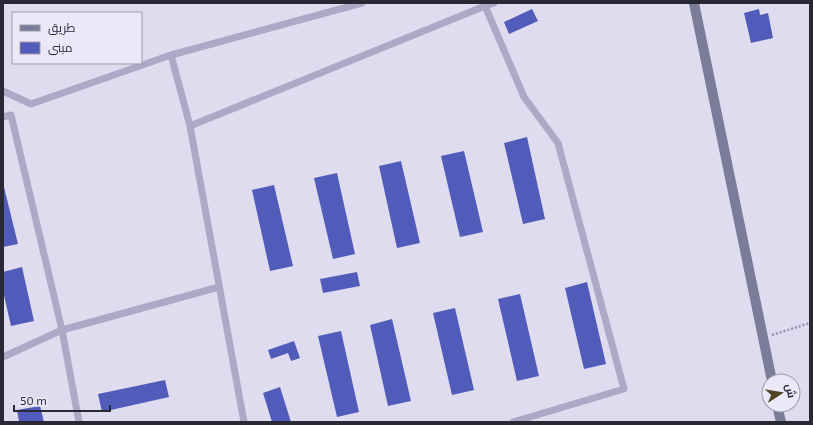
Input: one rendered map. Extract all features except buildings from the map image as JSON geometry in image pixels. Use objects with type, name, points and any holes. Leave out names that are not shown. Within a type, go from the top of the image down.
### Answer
[{"type":"street","points":[[694,3],[770,373]]},
{"type":"lane","points":[[3,91],[31,104],[171,55],[362,3]]},
{"type":"lane","points":[[190,126],[494,3]]},
{"type":"lane","points":[[485,6],[524,97],[558,143],[624,389],[513,422]]},
{"type":"lane","points":[[171,55],[190,126],[244,422]]},
{"type":"lane","points":[[3,117],[10,115],[62,330],[79,422]]},
{"type":"lane","points":[[3,357],[62,330],[219,287]]},
{"type":"path","points":[[763,338],[810,323]]}]
